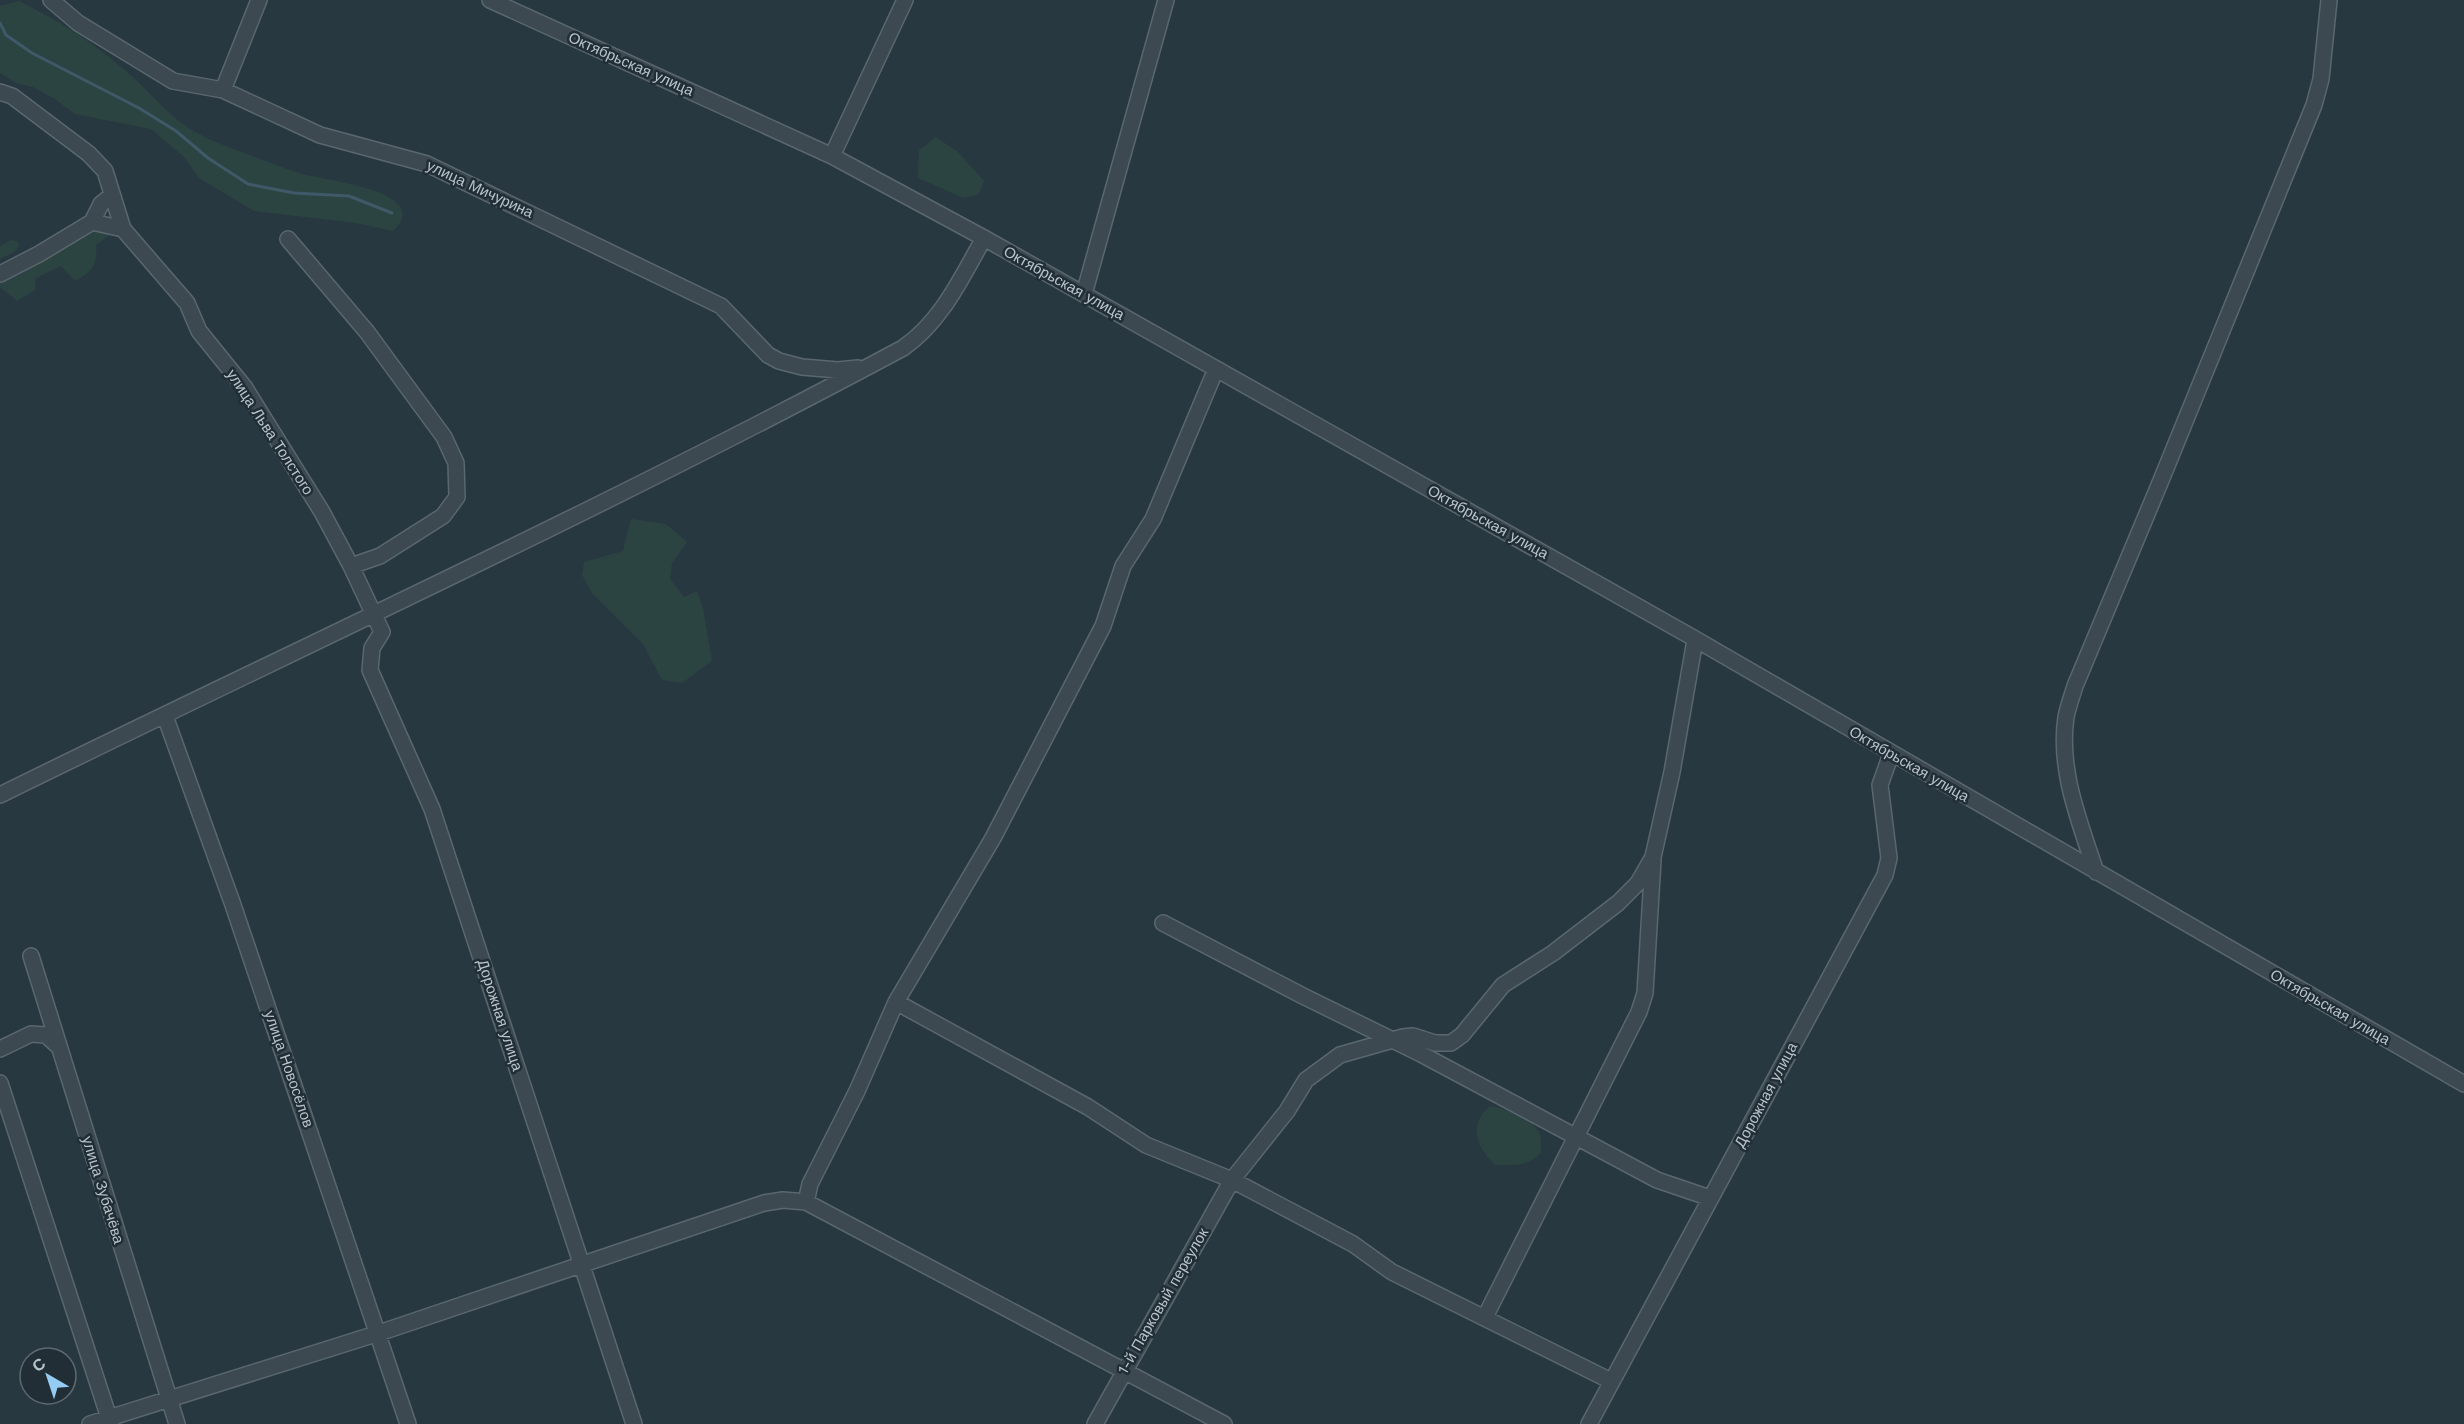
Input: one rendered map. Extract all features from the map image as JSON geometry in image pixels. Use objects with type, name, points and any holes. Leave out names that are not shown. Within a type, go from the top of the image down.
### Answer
[{"type":"street","name":"улица Мичурина","points":[[51,0],[78,23],[173,81],[223,90],[320,135],[427,164],[721,306],[768,355],[779,361],[802,367],[838,370],[867,367]]},
{"type":"street","points":[[223,90],[259,0]]},
{"type":"street","name":"Октябрьская улица","points":[[490,0],[832,156],[984,238],[1695,639],[2464,1084]]},
{"type":"street","points":[[832,156],[905,0]]},
{"type":"street","points":[[1084,294],[1166,0]]},
{"type":"street","points":[[2096,872],[2071,798],[2066,749],[2066,718],[2075,686],[2314,105],[2321,79],[2329,0]]},
{"type":"street","points":[[0,92],[12,96],[89,154],[105,171],[123,229]]},
{"type":"street","points":[[0,274],[92,222],[100,204],[112,195]]},
{"type":"street","points":[[92,222],[123,229]]},
{"type":"street","name":"улица Льва Толстого","points":[[123,229],[188,303],[199,331],[245,388],[322,512],[374,613]]},
{"type":"street","points":[[0,795],[528,540],[903,348],[928,327],[943,308],[984,238]]},
{"type":"street","points":[[288,239],[367,332],[444,436],[456,463],[458,497],[443,516],[380,556],[351,566]]},
{"type":"street","points":[[806,1202],[810,1184],[857,1091],[896,1002],[993,837],[1103,626],[1124,566],[1153,519],[1216,369]]},
{"type":"street","name":"Дорожная улица","points":[[374,613],[382,632],[372,648],[370,670],[432,809],[634,1424]]},
{"type":"street","points":[[1485,1317],[1575,1136],[1602,1088],[1639,1012],[1645,993],[1653,857],[1672,772],[1695,639]]},
{"type":"street","name":"улица Новосёлов","points":[[165,716],[233,905],[408,1424]]},
{"type":"street","name":"Дорожная улица","points":[[1588,1424],[1885,874],[1888,858],[1880,785],[1891,754]]},
{"type":"street","name":"1-й Парковый переулок","points":[[1095,1424],[1232,1180],[1287,1111],[1306,1080],[1340,1055],[1392,1040],[1413,1036],[1435,1043],[1451,1043],[1462,1035],[1503,985],[1553,953],[1618,903],[1638,883],[1653,857]]},
{"type":"street","points":[[1163,923],[1392,1040],[1657,1180],[1710,1198]]},
{"type":"street","name":"улица Зубачёва","points":[[31,956],[177,1424]]},
{"type":"street","points":[[896,1002],[1088,1107],[1146,1144],[1232,1180],[1353,1244],[1392,1272],[1611,1382]]},
{"type":"street","points":[[0,1049],[31,1034],[46,1035],[58,1046]]},
{"type":"street","points":[[0,1083],[110,1421]]},
{"type":"street","points":[[90,1424],[110,1421],[764,1203],[783,1200],[806,1202],[1224,1424]]},
{"type":"green space","points":[[19,1],[91,43],[127,72],[173,116],[197,133],[297,172],[371,190],[388,197],[400,206],[402,217],[393,231],[356,223],[254,211],[199,178],[184,157],[151,129],[75,114],[55,99],[33,87],[16,83],[0,73],[0,6]]},
{"type":"green space","points":[[936,137],[958,152],[984,181],[979,194],[964,198],[918,178],[919,150]]},
{"type":"green space","points":[[94,228],[112,233],[96,245],[95,263],[90,271],[75,281],[61,266],[36,278],[35,290],[17,301],[0,287],[0,281]]},
{"type":"green space","points":[[11,240],[17,241],[19,245],[14,252],[0,259],[0,246]]},
{"type":"green space","points":[[631,519],[666,524],[687,542],[672,563],[670,579],[684,597],[697,591],[703,608],[712,661],[682,683],[662,680],[643,644],[592,593],[582,575],[584,562],[623,551]]},
{"type":"green space","points":[[1490,1106],[1512,1112],[1534,1125],[1541,1138],[1541,1153],[1536,1158],[1514,1165],[1495,1165],[1488,1158],[1479,1144],[1477,1128],[1483,1113]]},
{"type":"waterway","points":[[0,23],[6,35],[32,53],[139,108],[176,131],[208,158],[248,184],[294,193],[349,196],[392,213]]}]
